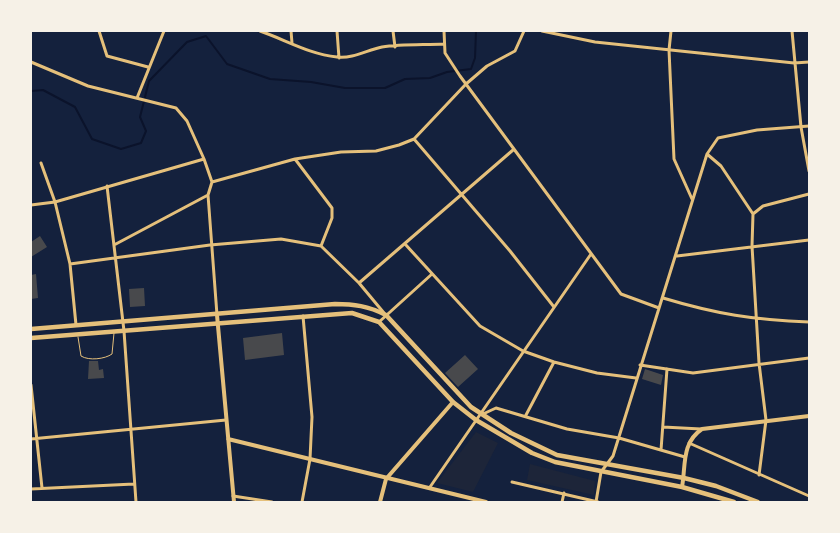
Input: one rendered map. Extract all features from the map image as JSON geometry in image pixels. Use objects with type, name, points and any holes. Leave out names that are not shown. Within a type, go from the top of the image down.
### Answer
[{"type":"main road","points":[[31,329],[353,304],[369,306],[386,315],[458,396],[481,414],[536,446],[557,455],[684,478],[716,486],[746,500],[758,502]]},
{"type":"main road","points":[[31,338],[78,336],[352,313],[379,322],[453,402],[476,420],[532,453],[555,462],[682,487],[734,502]]},
{"type":"street","points":[[99,31],[107,56],[148,66]]},
{"type":"street","points":[[138,98],[148,66],[164,31]]},
{"type":"street","points":[[260,31],[292,42],[304,50],[339,58],[363,54],[382,47],[444,44]]},
{"type":"street","points":[[291,31],[292,42]]},
{"type":"street","points":[[337,31],[339,58]]},
{"type":"street","points":[[393,31],[395,47]]},
{"type":"street","points":[[444,31],[445,53],[460,76],[621,294],[627,299],[659,308]]},
{"type":"street","points":[[212,182],[295,159],[340,152],[376,151],[399,145],[414,138],[466,84],[487,66],[515,50],[524,31]]},
{"type":"street","points":[[542,31],[595,42],[794,63],[809,62]]},
{"type":"street","points":[[671,31],[669,50],[674,159],[692,199]]},
{"type":"street","points":[[792,31],[801,126],[809,171]]},
{"type":"street","points":[[31,62],[56,75],[88,86],[158,101],[176,108],[187,121],[212,182],[208,195],[210,245],[234,502]]},
{"type":"street","points":[[512,482],[597,502],[601,472],[608,464],[619,438],[640,365],[677,256],[706,154],[718,138],[757,130],[809,126]]},
{"type":"street","points":[[414,138],[554,307]]},
{"type":"street","points":[[359,283],[513,150]]},
{"type":"street","points":[[706,154],[721,166],[753,214],[752,246],[758,363],[766,420],[759,475]]},
{"type":"street","points":[[31,205],[55,202],[204,159]]},
{"type":"street","points":[[295,159],[332,208],[332,218],[320,246]]},
{"type":"street","points":[[41,163],[55,202],[70,264],[76,326]]},
{"type":"street","points":[[107,186],[124,331],[136,502]]},
{"type":"street","points":[[753,214],[763,206],[809,194]]},
{"type":"street","points":[[114,245],[208,195]]},
{"type":"street","points":[[70,264],[210,245],[281,239],[320,246],[359,283],[386,315]]},
{"type":"street","points":[[677,256],[809,240]]},
{"type":"street","points":[[405,244],[480,326],[523,351],[554,362],[597,373],[636,378]]},
{"type":"street","points":[[430,487],[591,254]]},
{"type":"street","points":[[379,322],[432,274]]},
{"type":"street","points":[[663,298],[710,312],[757,320],[809,322]]},
{"type":"street","points":[[302,502],[310,459],[312,417],[303,316]]},
{"type":"street","points":[[640,365],[693,373],[758,363],[809,358]]},
{"type":"street","points":[[526,415],[554,362]]},
{"type":"street","points":[[661,450],[666,369]]},
{"type":"street","points":[[31,384],[42,488]]},
{"type":"street","points":[[380,502],[386,479],[453,402]]},
{"type":"street","points":[[481,414],[496,408],[526,415],[567,429],[619,438],[685,457]]},
{"type":"street","points":[[663,426],[702,429],[809,416]]},
{"type":"street","points":[[31,439],[226,420]]},
{"type":"street","points":[[682,487],[685,457],[689,443],[702,429]]},
{"type":"street","points":[[228,439],[486,502]]},
{"type":"street","points":[[689,443],[809,496]]},
{"type":"street","points":[[31,489],[134,484]]},
{"type":"street","points":[[562,502],[564,493]]},
{"type":"street","points":[[233,496],[272,502]]},
{"type":"lane","points":[[78,336],[82,356],[88,359],[108,357],[112,354],[114,332]]},
{"type":"shaded area","points":[[476,432],[498,443],[473,492],[437,483]]},
{"type":"shaded area","points":[[530,464],[595,481],[594,495],[527,480]]},
{"type":"building","points":[[40,236],[47,247],[31,257],[31,242]]},
{"type":"building","points":[[36,274],[38,298],[31,299],[31,275]]},
{"type":"building","points":[[144,288],[145,306],[130,307],[129,289]]},
{"type":"building","points":[[282,333],[284,355],[245,360],[243,338]]},
{"type":"building","points":[[465,355],[478,369],[458,387],[445,373]]},
{"type":"building","points":[[89,361],[98,361],[99,370],[103,369],[104,378],[88,379]]},
{"type":"building","points":[[645,369],[663,375],[661,385],[642,379]]},
{"type":"waterway","points":[[31,91],[43,90],[75,107],[92,139],[121,149],[141,143],[146,131],[140,117],[149,81],[187,42],[206,36],[227,64],[270,79],[311,82],[345,88],[385,88],[405,79],[430,78],[447,72],[471,69],[475,58],[476,31]]}]
